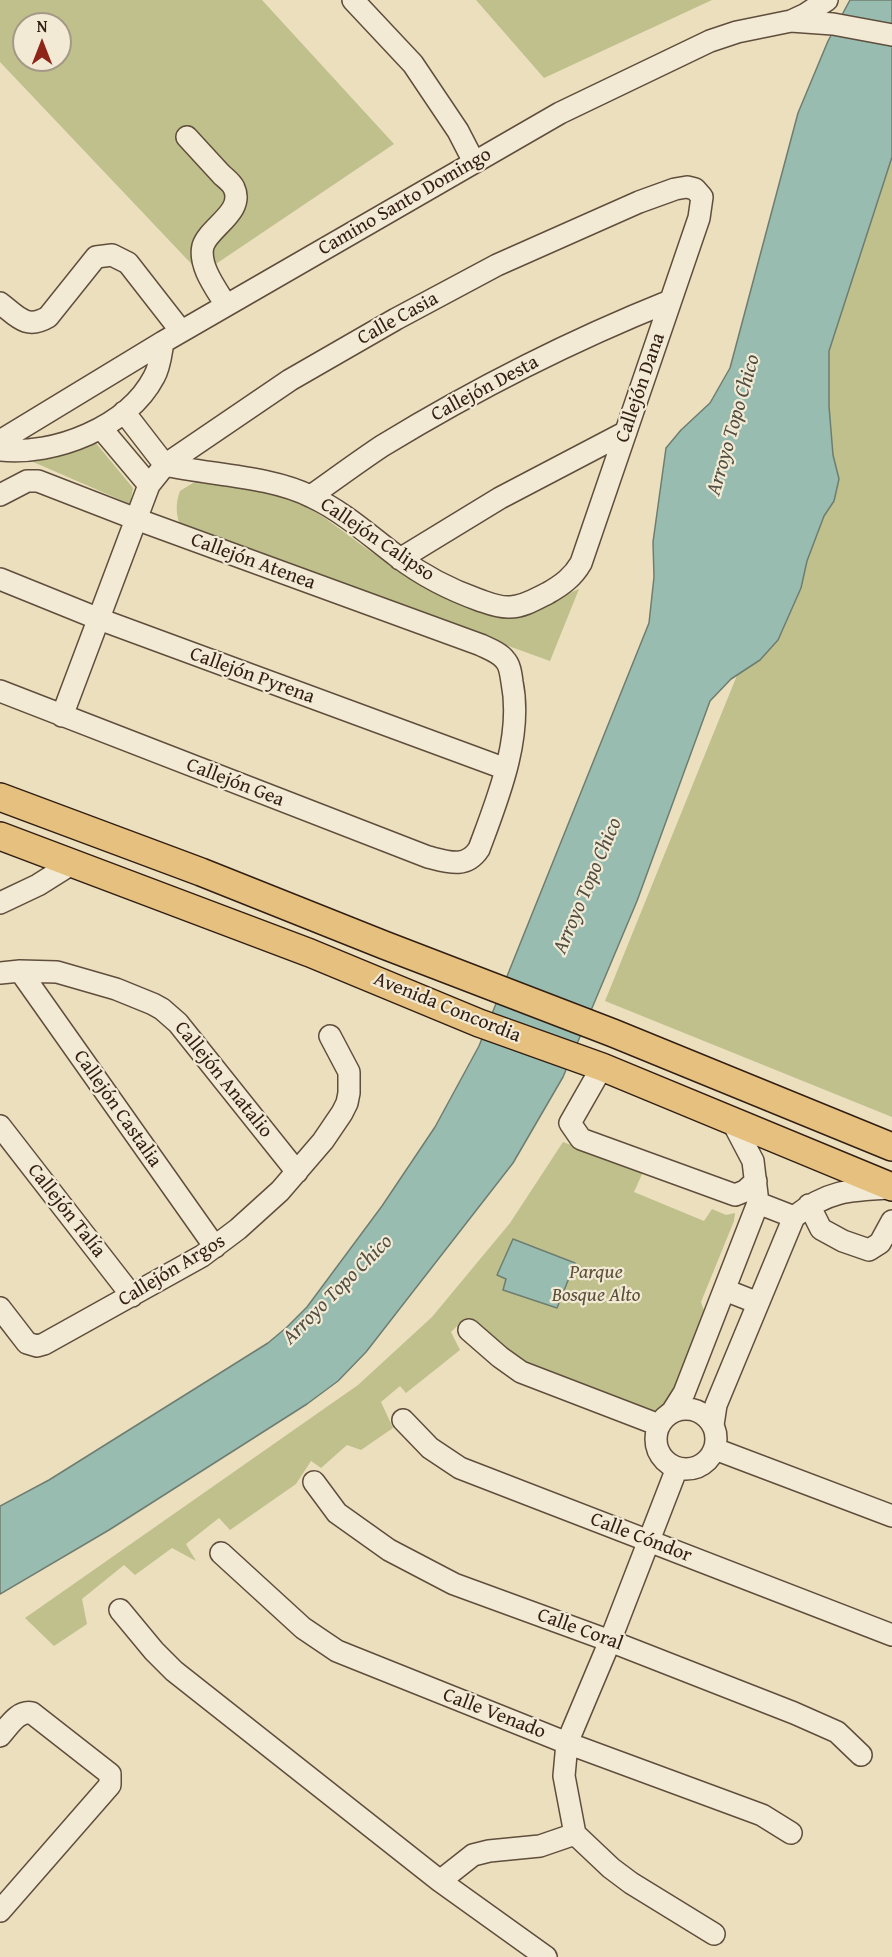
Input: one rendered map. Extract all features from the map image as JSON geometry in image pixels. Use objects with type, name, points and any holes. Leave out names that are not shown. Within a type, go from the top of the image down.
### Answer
[{"type":"main road","name":"Avenida Concordia","points":[[0,797],[201,872],[613,1033],[892,1147]]},
{"type":"main road","name":"Avenida Concordia","points":[[0,836],[310,953],[479,1023],[602,1067],[892,1188]]},
{"type":"street","points":[[353,0],[413,64],[458,131],[474,162]]},
{"type":"street","name":"Camino Santo Domingo","points":[[0,441],[172,336],[560,113],[710,40],[790,21],[806,14],[826,0]]},
{"type":"street","points":[[790,21],[833,24],[892,35]]},
{"type":"street","points":[[187,137],[234,188],[235,199],[229,214],[203,247],[204,263],[210,279],[226,305]]},
{"type":"street","name":"Calle Casia","points":[[62,716],[149,485],[165,465],[290,380],[396,319],[497,266],[639,202],[675,189],[687,187],[695,189],[702,197]]},
{"type":"street","name":"Callejón Dana","points":[[573,575],[588,546],[699,218],[702,197]]},
{"type":"street","points":[[0,303],[26,322],[38,323],[48,317],[96,257],[112,255],[128,262],[172,336],[155,375],[138,399],[101,428],[73,441],[39,450],[0,450]]},
{"type":"street","name":"Callejón Desta","points":[[311,496],[380,448],[452,405],[574,342],[670,301]]},
{"type":"street","points":[[124,412],[165,465]]},
{"type":"street","points":[[101,428],[149,485]]},
{"type":"street","points":[[400,559],[510,493],[626,432]]},
{"type":"street","name":"Callejón Calipso","points":[[165,465],[258,481],[311,496],[350,520],[400,559],[430,577],[470,597],[493,605],[508,608],[521,606],[573,575]]},
{"type":"street","name":"Callejón Atenea","points":[[0,495],[27,481],[38,481],[482,645],[506,660],[514,690],[513,737],[506,769]]},
{"type":"street","name":"Callejón Pyrena","points":[[0,579],[99,619],[506,769]]},
{"type":"street","name":"Callejón Gea","points":[[0,692],[428,857],[447,862],[462,862],[473,858],[482,841],[506,769]]},
{"type":"street","points":[[0,903],[38,885],[73,863]]},
{"type":"street","name":"Callejón Anatalio","points":[[10,972],[57,972],[116,989],[162,1009],[178,1023],[297,1172]]},
{"type":"street","name":"Callejón Castalia","points":[[10,972],[215,1247]]},
{"type":"street","name":"Callejón Argos","points":[[0,1308],[24,1340],[31,1345],[44,1344],[190,1264],[257,1213],[297,1172],[342,1113],[350,1093],[349,1072],[330,1036]]},
{"type":"street","points":[[602,1067],[570,1123],[581,1139],[735,1195],[745,1191],[756,1181]]},
{"type":"street","points":[[665,1419],[681,1409],[690,1409],[707,1418],[716,1433],[715,1449],[709,1459],[699,1466],[688,1469],[676,1468],[660,1455],[656,1446],[656,1435],[665,1419],[684,1393],[758,1203],[753,1161],[732,1122]]},
{"type":"street","name":"Callejón Talía","points":[[0,1126],[132,1296]]},
{"type":"street","points":[[713,1425],[716,1405],[758,1303],[802,1211],[845,1191],[892,1188]]},
{"type":"street","points":[[758,1203],[802,1211],[821,1229],[843,1241],[869,1250],[880,1243],[892,1221]]},
{"type":"street","points":[[724,1290],[758,1303]]},
{"type":"street","points":[[469,1330],[521,1372],[665,1419]]},
{"type":"street","name":"Calle Cóndor","points":[[403,1420],[430,1448],[460,1468],[892,1635]]},
{"type":"street","points":[[715,1449],[892,1516]]},
{"type":"street","points":[[676,1468],[610,1641],[567,1743],[564,1776],[575,1834],[611,1868],[631,1883],[714,1934]]},
{"type":"street","name":"Calle Coral","points":[[314,1482],[337,1513],[389,1550],[454,1584],[610,1641],[794,1713],[837,1732],[861,1755]]},
{"type":"street","name":"Calle Venado","points":[[221,1553],[303,1628],[337,1651],[567,1743],[762,1815],[791,1833]]},
{"type":"street","points":[[120,1610],[174,1671],[440,1881],[546,1957]]},
{"type":"street","points":[[0,1736],[19,1714],[26,1711],[32,1713],[110,1774],[111,1779],[110,1785],[0,1911]]},
{"type":"street","points":[[440,1881],[473,1855],[489,1851],[540,1846],[575,1834]]},
{"type":"green space","points":[[0,0],[262,0],[394,144],[201,274],[0,62]]},
{"type":"green space","points":[[476,0],[712,0],[544,78]]},
{"type":"green space","points":[[892,134],[892,1117],[605,1001],[774,584],[755,533]]},
{"type":"green space","points":[[95,442],[133,488],[130,504],[24,458]]},
{"type":"green space","points":[[193,483],[256,488],[293,500],[315,512],[408,575],[441,592],[510,618],[579,589],[550,661],[181,528],[177,510],[178,496],[180,491]]},
{"type":"green space","name":"Parque Bosque Alto","points":[[563,1142],[643,1172],[634,1192],[704,1221],[712,1209],[726,1215],[735,1213],[734,1221],[701,1302],[706,1316],[667,1409],[657,1414],[525,1363],[476,1325],[463,1320],[451,1332],[460,1350],[406,1393],[400,1386],[381,1402],[393,1428],[361,1450],[347,1445],[321,1468],[311,1461],[296,1484],[230,1530],[219,1518],[186,1544],[196,1561],[172,1548],[135,1575],[124,1565],[82,1599],[87,1624],[54,1646],[25,1618],[358,1385],[432,1317],[510,1223]]},
{"type":"water","name":"Arroyo Topo Chico","points":[[850,0],[892,0],[892,157],[829,351],[829,406],[833,455],[839,479],[834,501],[824,516],[807,561],[801,588],[778,640],[760,660],[731,679],[710,701],[637,901],[563,1077],[513,1163],[366,1352],[338,1381],[307,1404],[109,1530],[0,1594],[0,1506],[49,1480],[268,1343],[287,1327],[307,1307],[382,1206],[435,1127],[479,1046],[649,623],[654,577],[653,542],[666,448],[681,430],[710,403],[730,368],[798,113],[828,41]]},
{"type":"water","points":[[513,1239],[575,1263],[557,1308],[503,1290],[506,1279],[497,1275]]}]
